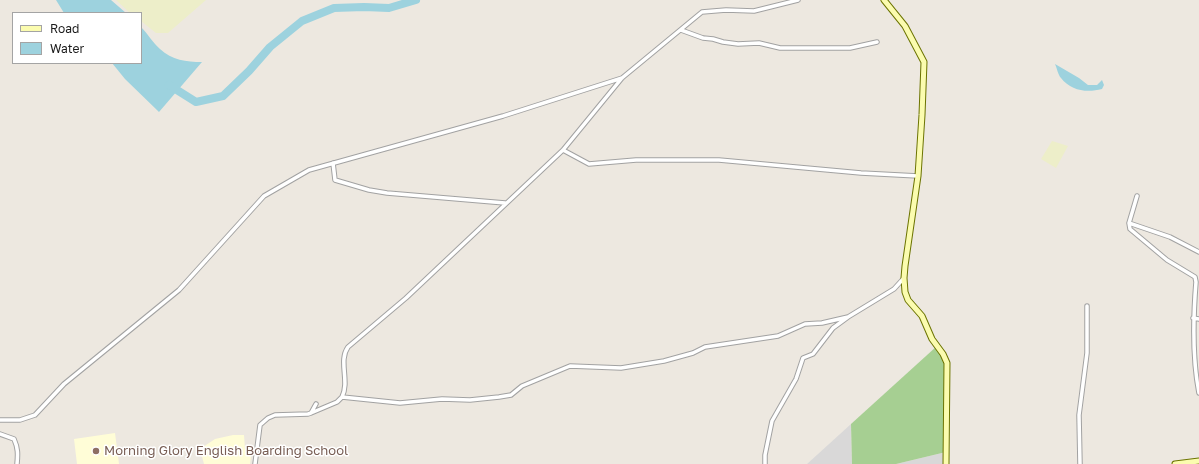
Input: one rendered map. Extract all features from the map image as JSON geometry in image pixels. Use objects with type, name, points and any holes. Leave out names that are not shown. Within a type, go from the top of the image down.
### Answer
[{"type":"main road","points":[[884,0],[905,26],[924,62],[918,176],[904,278],[906,296],[922,316],[932,339],[943,354],[947,363],[946,464]]},
{"type":"main road","points":[[1174,464],[1199,461]]},
{"type":"street","points":[[255,464],[260,425],[268,418],[275,415],[311,413],[337,402],[345,392],[346,384],[344,356],[348,347],[406,298],[505,203],[563,150],[622,78],[702,12],[754,10],[798,0]]},
{"type":"street","points":[[681,30],[703,38],[723,42],[738,44],[756,43],[780,48],[850,48],[877,42]]},
{"type":"street","points":[[0,420],[20,420],[35,415],[64,384],[179,290],[264,196],[309,170],[503,116],[622,78]]},
{"type":"street","points":[[563,150],[589,164],[636,160],[719,160],[861,173],[918,176]]},
{"type":"street","points":[[333,163],[335,180],[368,190],[505,203]]},
{"type":"street","points":[[1136,196],[1129,223],[1130,229],[1167,260],[1195,277],[1196,282],[1193,318],[1196,376],[1199,393]]},
{"type":"street","points":[[1129,223],[1170,237],[1199,252]]},
{"type":"street","points":[[765,464],[765,454],[772,421],[796,379],[804,358],[813,354],[833,328],[894,289],[904,278]]},
{"type":"street","points":[[1080,464],[1079,415],[1088,353],[1087,306]]},
{"type":"street","points":[[342,397],[400,403],[442,399],[470,400],[499,397],[510,395],[522,386],[570,366],[621,368],[664,361],[705,347],[778,336],[805,324],[848,317]]},
{"type":"street","points":[[1193,318],[1199,319]]},
{"type":"street","points":[[311,413],[316,404]]},
{"type":"street","points":[[0,434],[14,439],[17,446],[17,464]]},
{"type":"shaded area","points":[[851,424],[852,464],[807,464]]},
{"type":"shaded area","name":"Morning Glory English Boarding School","points":[[115,433],[119,464],[77,464],[74,439]]},
{"type":"shaded area","points":[[233,435],[244,435],[245,449],[252,448],[250,464],[204,464],[200,449],[215,439]]},
{"type":"shaded area","points":[[946,452],[946,464],[896,464]]},
{"type":"green space","points":[[116,0],[206,0],[168,33],[156,33],[142,22],[142,12],[129,12]]},
{"type":"green space","points":[[1052,141],[1068,146],[1056,168],[1041,159]]},
{"type":"green space","points":[[937,346],[946,358],[946,452],[896,464],[852,464],[851,424]]},
{"type":"water","points":[[56,0],[111,0],[125,12],[63,12]]},
{"type":"water","points":[[142,28],[157,47],[169,56],[190,62],[202,62],[159,112],[125,79],[113,64],[142,64]]},
{"type":"water","points":[[1055,64],[1088,85],[1097,85],[1102,80],[1104,85],[1102,89],[1091,91],[1074,88],[1061,78]]},
{"type":"waterway","points":[[169,85],[196,102],[223,96],[249,71],[270,47],[302,21],[334,8],[389,8],[416,0]]},
{"type":"place","name":"Morning Glory English Boarding School","points":[[96,451]]}]
